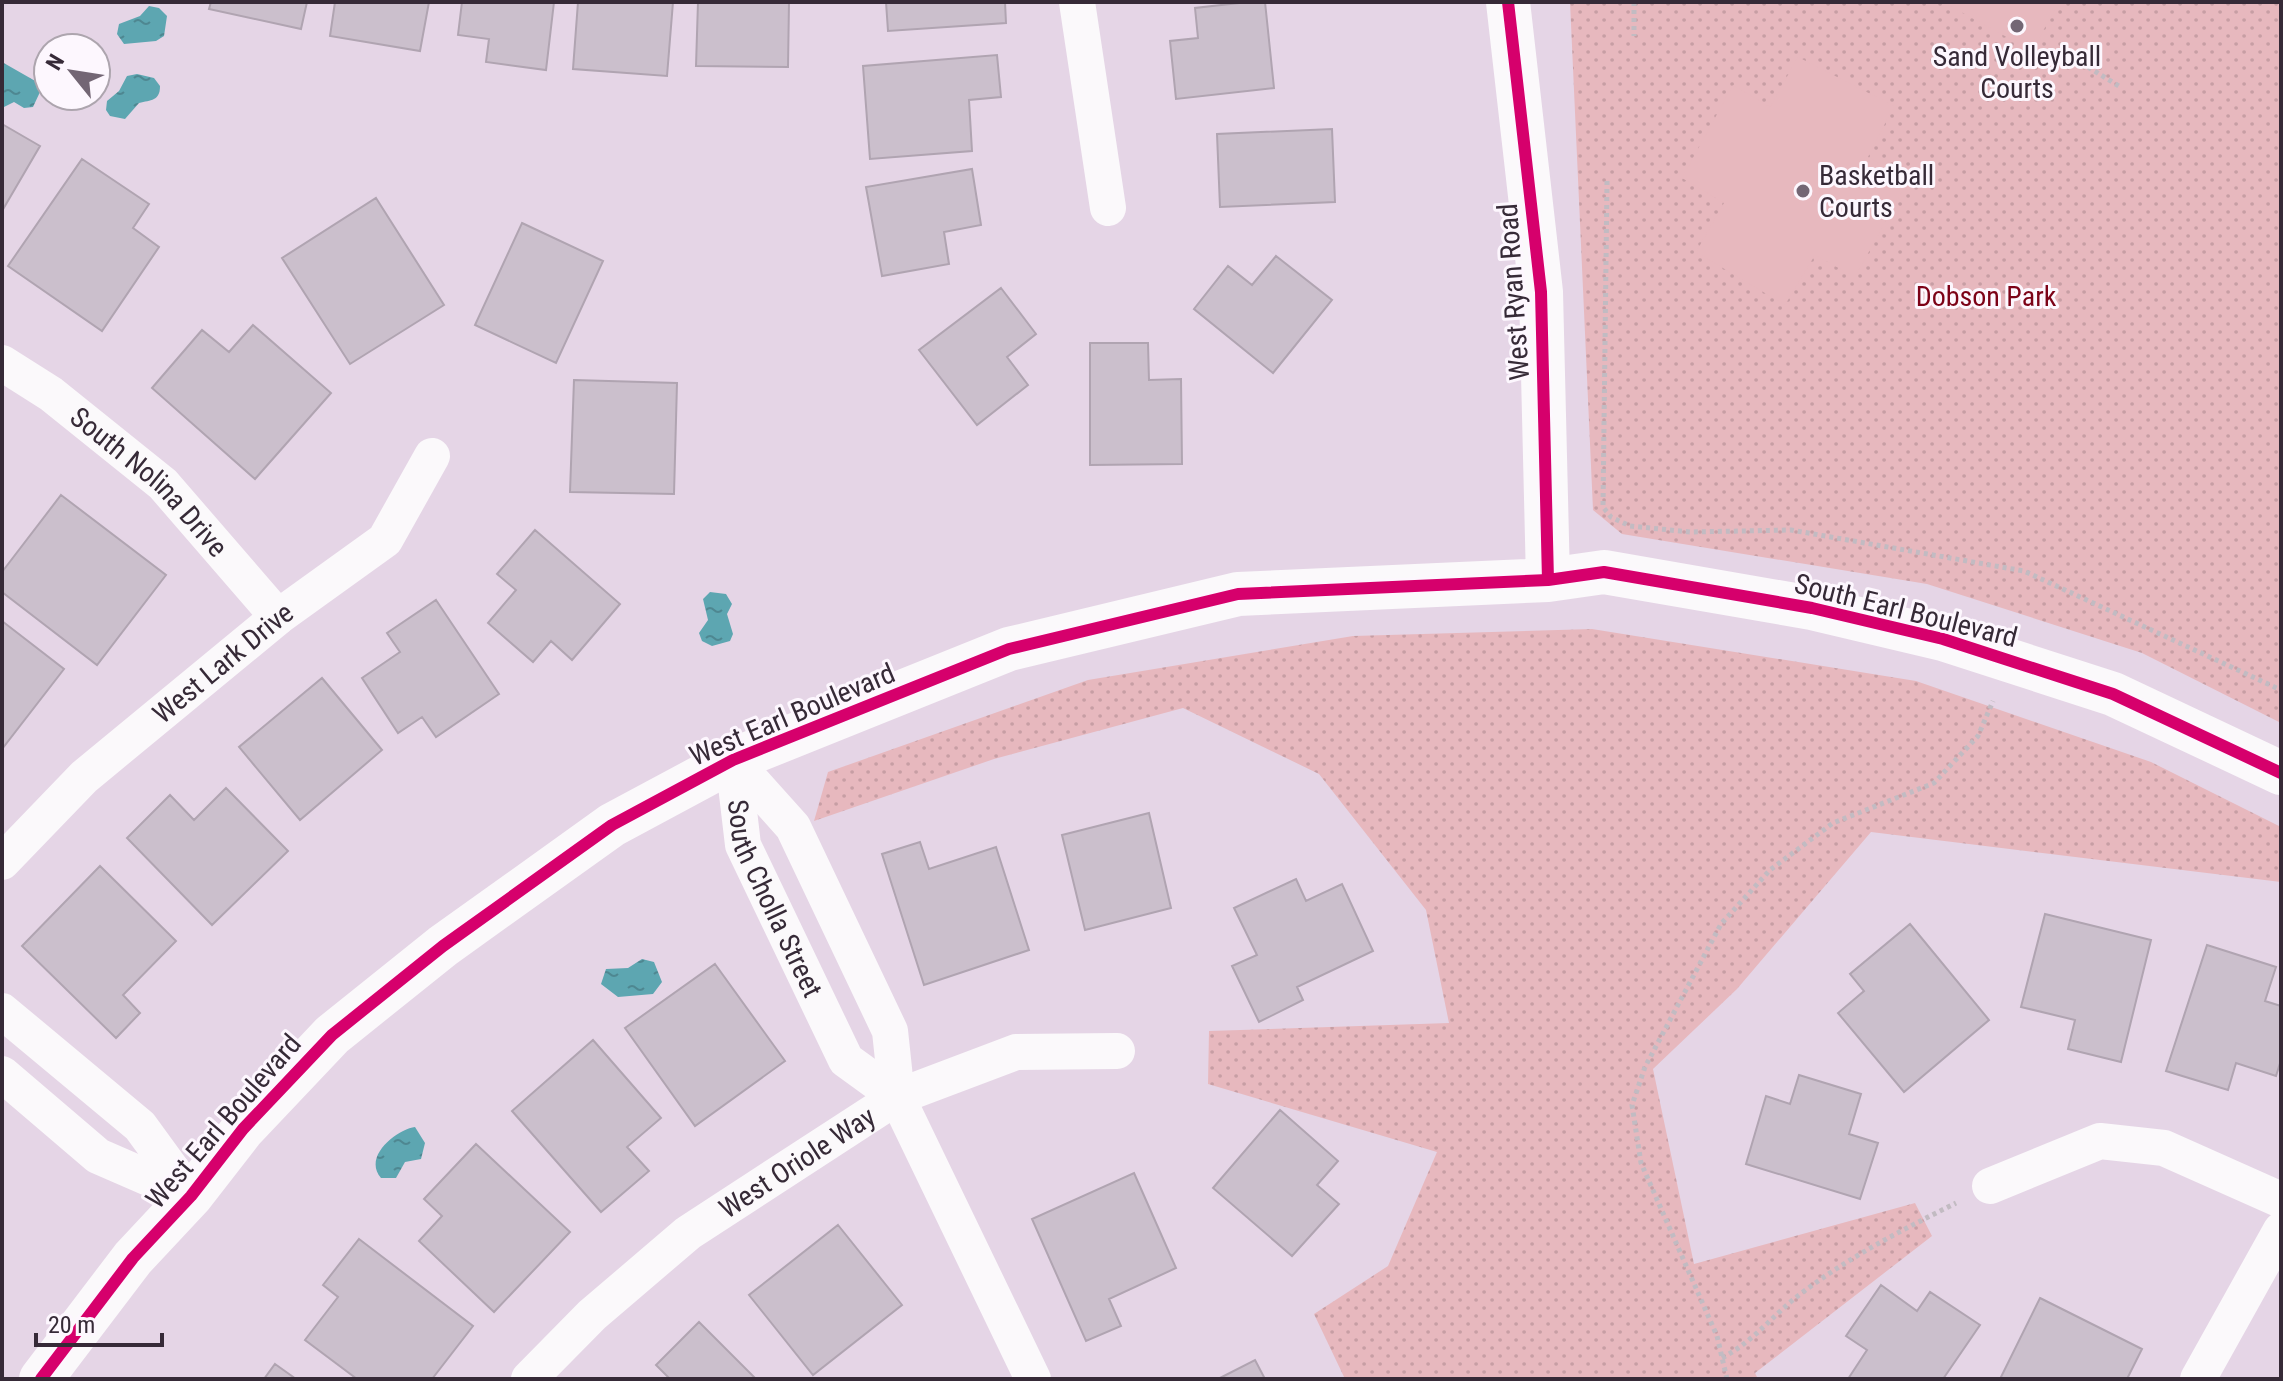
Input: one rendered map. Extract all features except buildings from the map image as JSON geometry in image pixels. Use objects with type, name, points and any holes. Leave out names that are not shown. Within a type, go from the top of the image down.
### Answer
[{"type":"street","points":[[1077,2],[1108,208]]},
{"type":"street","name":"West Ryan Road","points":[[1508,2],[1541,292],[1548,580]]},
{"type":"street","name":"South Nolina Drive","points":[[2,363],[51,394],[163,484],[278,617]]},
{"type":"street","name":"West Lark Drive","points":[[2,862],[84,777],[278,617],[385,540],[432,456]]},
{"type":"street","name":"South Earl Boulevard","points":[[1548,580],[1604,572],[1812,608],[1943,639],[2113,694],[2281,773]]},
{"type":"street","name":"West Earl Boulevard","points":[[41,1379],[133,1258],[191,1196],[243,1129],[332,1035],[443,946],[612,825],[733,760],[1009,649],[1238,594],[1548,580]]},
{"type":"street","name":"South Cholla Street","points":[[733,760],[743,845],[846,1060],[897,1097]]},
{"type":"street","name":"South Cholla Street","points":[[733,760],[793,827],[890,1031],[897,1097],[1033,1379]]},
{"type":"street","points":[[2,1011],[140,1126],[191,1196]]},
{"type":"street","name":"West Oriole Way","points":[[529,1379],[592,1315],[688,1233],[897,1097],[1016,1052],[1117,1051]]},
{"type":"street","points":[[2,1074],[98,1156],[191,1196]]},
{"type":"street","points":[[1990,1186],[2100,1141],[2164,1148],[2281,1200]]},
{"type":"street","points":[[2198,1379],[2281,1230]]},
{"type":"path","points":[[1634,2],[1634,36]]},
{"type":"path","points":[[2088,67],[2122,88]]},
{"type":"path","points":[[1607,181],[1603,507],[1611,517],[1630,526],[1690,532],[1791,530],[2024,571],[2281,690]]},
{"type":"path","points":[[1727,1379],[1717,1336],[1641,1163],[1632,1105],[1645,1067],[1721,924],[1770,870],[1833,823],[1934,783],[1978,736],[2011,659]]},
{"type":"path","points":[[1722,1358],[1749,1343],[1799,1294],[1869,1246],[1990,1186]]},
{"type":"green space","name":"Dobson Park","points":[[1570,2],[2281,2],[2281,723],[2142,653],[1927,584],[1622,534],[1593,510]]},
{"type":"green space","name":"Sand Volleyball Courts","points":[[1943,2],[2059,2],[2032,51]]},
{"type":"green space","name":"Basketball Courts","points":[[1798,57],[1894,106],[1868,157],[1909,179],[1855,277],[1815,255],[1785,305],[1696,252],[1724,203],[1682,178],[1733,85],[1770,107]]},
{"type":"green space","points":[[1592,629],[1916,681],[2151,762],[2281,827],[2281,882],[1871,832],[1737,989],[1653,1069],[1694,1264],[1915,1203],[1932,1236],[1755,1373],[1758,1379],[1345,1379],[1314,1314],[1388,1266],[1437,1152],[1208,1084],[1209,1031],[1449,1023],[1426,910],[1319,774],[1183,708],[994,759],[814,821],[828,772],[1088,680],[1353,636]]},
{"type":"water","points":[[149,6],[159,8],[167,16],[164,36],[156,41],[124,44],[117,34],[119,24],[140,16]]},
{"type":"water","points":[[2,62],[32,79],[32,107],[24,108],[14,102],[2,108]]},
{"type":"water","points":[[137,74],[154,78],[160,86],[158,95],[139,103],[125,119],[110,116],[107,112],[112,112],[112,97],[127,76]]},
{"type":"water","points":[[710,592],[726,594],[732,604],[727,614],[733,634],[730,641],[712,646],[702,641],[699,633],[708,620],[703,599]]},
{"type":"water","points":[[642,959],[654,962],[662,982],[653,994],[618,997],[601,984],[606,969],[628,968]]},
{"type":"water","points":[[415,1127],[425,1143],[421,1159],[405,1162],[396,1178],[381,1178],[376,1170],[376,1161],[384,1145]]},
{"type":"cycle path","points":[[1508,2],[1541,292],[1548,580]]},
{"type":"cycle path","points":[[41,1379],[133,1258],[191,1196],[243,1129],[332,1035],[443,946],[612,825],[733,760],[1009,649],[1238,594],[1548,580],[1604,572],[1812,608],[1943,639],[2113,694],[2281,773]]},
{"type":"place","name":"Sand Volleyball Courts","points":[[2017,26]]},
{"type":"place","name":"Basketball Courts","points":[[1803,191]]}]
